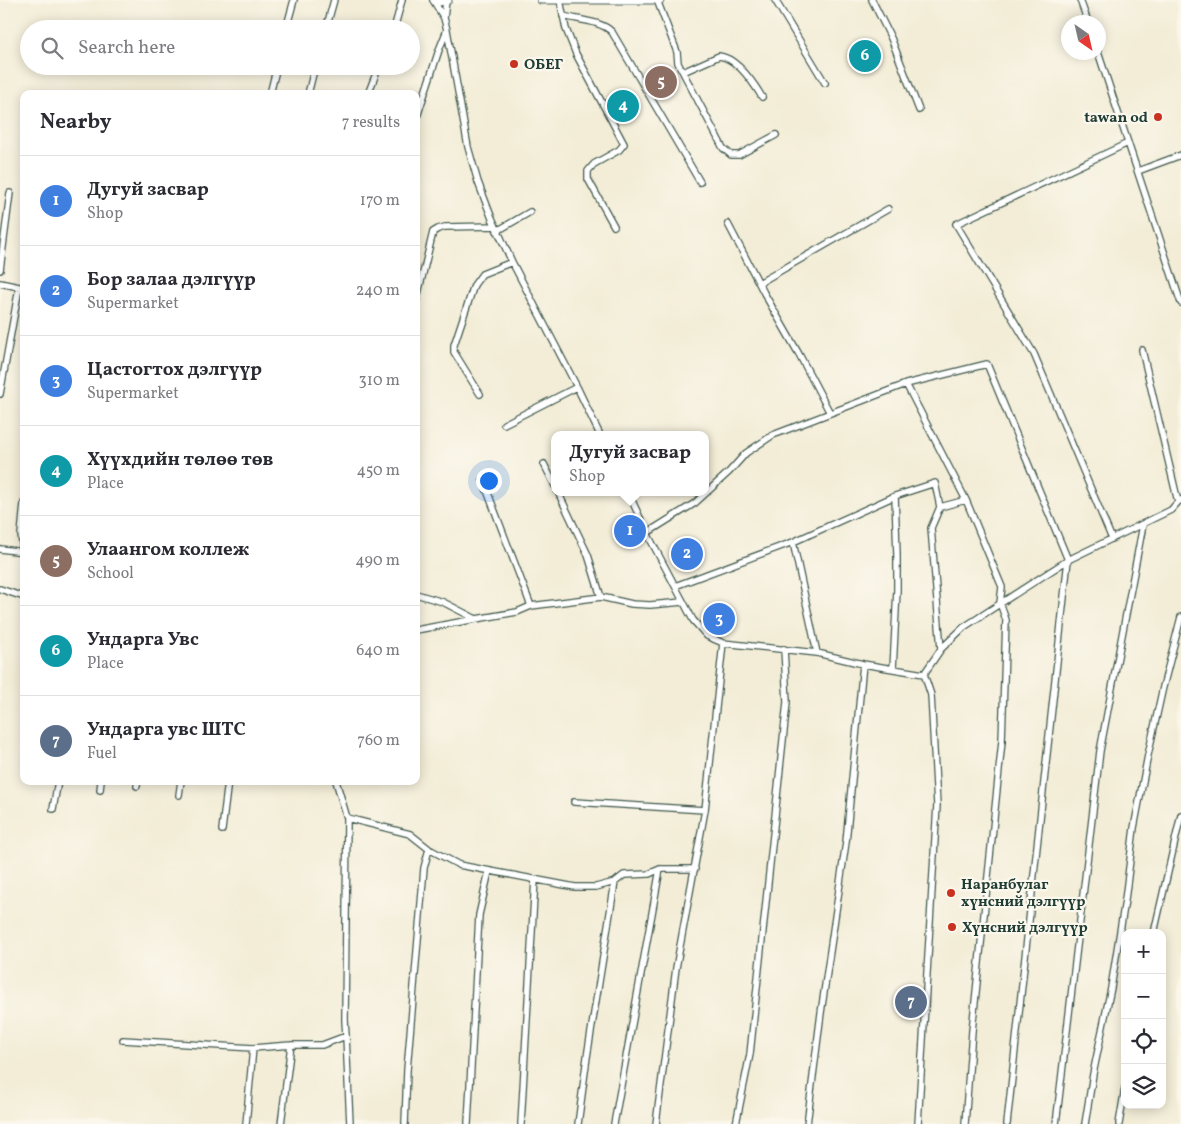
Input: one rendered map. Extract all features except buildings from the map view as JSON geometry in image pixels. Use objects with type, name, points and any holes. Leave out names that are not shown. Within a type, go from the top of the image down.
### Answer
[{"type":"street","points":[[288,20],[294,0]]},
{"type":"street","points":[[328,20],[334,0]]},
{"type":"street","points":[[396,20],[402,0]]},
{"type":"street","points":[[434,0],[440,2],[447,0],[444,18]]},
{"type":"street","points":[[434,0],[444,18],[447,30],[468,147],[478,182],[496,229],[598,431]]},
{"type":"street","points":[[542,0],[658,0],[677,52],[678,64],[723,148],[731,155],[739,154],[776,135]]},
{"type":"street","points":[[560,0],[566,29],[576,54],[624,144],[619,150],[594,164],[588,171],[588,179],[614,226]]},
{"type":"street","points":[[775,0],[825,83]]},
{"type":"street","points":[[872,0],[891,38],[920,110]]},
{"type":"street","points":[[1080,0],[1085,15]]},
{"type":"street","points":[[563,16],[602,25],[612,32],[700,182]]},
{"type":"street","points":[[420,108],[447,30]]},
{"type":"street","points":[[683,72],[719,56],[724,56],[752,80],[762,97]]},
{"type":"street","points":[[1101,60],[1181,303]]},
{"type":"street","points":[[271,90],[275,75]]},
{"type":"street","points":[[309,90],[313,75]]},
{"type":"street","points":[[370,90],[375,75]]},
{"type":"street","points":[[1112,539],[1034,354],[956,224],[1128,143]]},
{"type":"street","points":[[1138,171],[1181,155]]},
{"type":"street","points":[[0,270],[10,193]]},
{"type":"street","points":[[759,283],[888,209]]},
{"type":"street","points":[[420,286],[433,232],[445,227],[496,229],[530,212]]},
{"type":"street","points":[[728,224],[830,413]]},
{"type":"street","points":[[480,394],[454,352],[454,345],[474,285],[482,274],[512,262]]},
{"type":"street","points":[[0,283],[20,288]]},
{"type":"street","points":[[0,394],[20,298]]},
{"type":"street","points":[[924,674],[940,650],[964,627],[1068,560],[1143,525],[1171,510],[1180,501],[1142,350]]},
{"type":"street","points":[[709,490],[746,453],[772,434],[906,384],[987,364],[1068,560],[1007,1124]]},
{"type":"street","points":[[906,384],[966,500],[1002,587],[1000,603],[1006,620],[1002,740],[972,1031],[965,1124]]},
{"type":"street","points":[[504,424],[577,387]]},
{"type":"street","points":[[544,464],[551,478]]},
{"type":"street","points":[[483,480],[530,606]]},
{"type":"street","points":[[675,586],[792,542],[895,496],[935,483],[940,508],[932,528],[940,650]]},
{"type":"street","points":[[560,496],[588,555],[601,597]]},
{"type":"street","points":[[630,496],[683,602],[693,620],[707,636],[724,643],[817,654],[924,674]]},
{"type":"street","points":[[647,532],[695,503],[703,496]]},
{"type":"street","points":[[893,669],[897,582],[895,496]]},
{"type":"street","points":[[940,508],[966,500]]},
{"type":"street","points":[[1056,1124],[1100,751],[1143,525]]},
{"type":"street","points":[[792,542],[817,654]]},
{"type":"street","points":[[0,549],[20,552]]},
{"type":"street","points":[[0,589],[20,596]]},
{"type":"street","points":[[420,595],[443,602],[476,619]]},
{"type":"street","points":[[420,629],[517,612],[530,606],[601,597],[632,604],[650,605],[683,602]]},
{"type":"street","points":[[1085,1124],[1093,1074],[1111,988],[1134,828],[1163,687],[1181,617]]},
{"type":"street","points":[[656,1124],[676,968],[705,810],[724,643]]},
{"type":"street","points":[[736,1124],[750,1054],[787,702],[784,649]]},
{"type":"street","points":[[807,1124],[822,1003],[846,842],[864,664]]},
{"type":"street","points":[[918,1124],[937,805],[931,695],[924,674]]},
{"type":"street","points":[[52,809],[57,785]]},
{"type":"street","points":[[100,790],[101,785]]},
{"type":"street","points":[[179,795],[180,785]]},
{"type":"street","points":[[222,830],[228,785]]},
{"type":"street","points":[[337,785],[348,818],[345,1020],[350,1124]]},
{"type":"street","points":[[574,802],[705,810]]},
{"type":"street","points":[[1155,929],[1181,815]]},
{"type":"street","points":[[348,818],[410,834],[428,850],[458,864],[575,887],[596,887],[614,882],[624,875],[649,874],[660,869],[695,869]]},
{"type":"street","points":[[405,1124],[407,1070],[424,868],[428,850]]},
{"type":"street","points":[[614,1124],[660,869]]},
{"type":"street","points":[[468,1124],[479,915],[489,871]]},
{"type":"street","points":[[521,1124],[535,879]]},
{"type":"street","points":[[578,1124],[614,882]]},
{"type":"street","points":[[123,1040],[253,1048],[291,1044],[322,1046],[346,1036]]},
{"type":"street","points":[[282,1124],[291,1044]]},
{"type":"street","points":[[246,1124],[253,1048]]},
{"type":"street","points":[[1118,1124],[1121,1109]]},
{"type":"place","name":"Ундарга Увс","points":[[865,56]]},
{"type":"place","name":"ОБЕГ","points":[[514,64]]},
{"type":"place","name":"Улаангом коллеж","points":[[661,82]]},
{"type":"place","name":"Хүүхдийн төлөө төв","points":[[623,106]]},
{"type":"place","name":"tawan od","points":[[1158,117]]},
{"type":"place","name":"Дугуй засвар","points":[[630,531]]},
{"type":"place","name":"Бор залаа дэлгүүр","points":[[687,554]]},
{"type":"place","name":"Цастогтох дэлгүүр","points":[[719,619]]},
{"type":"place","name":"Наранбулаг хүнсний дэлгүүр","points":[[951,893]]},
{"type":"place","name":"Хүнсний дэлгүүр","points":[[952,927]]},
{"type":"place","name":"Ундарга увс ШТС","points":[[911,1002]]}]
